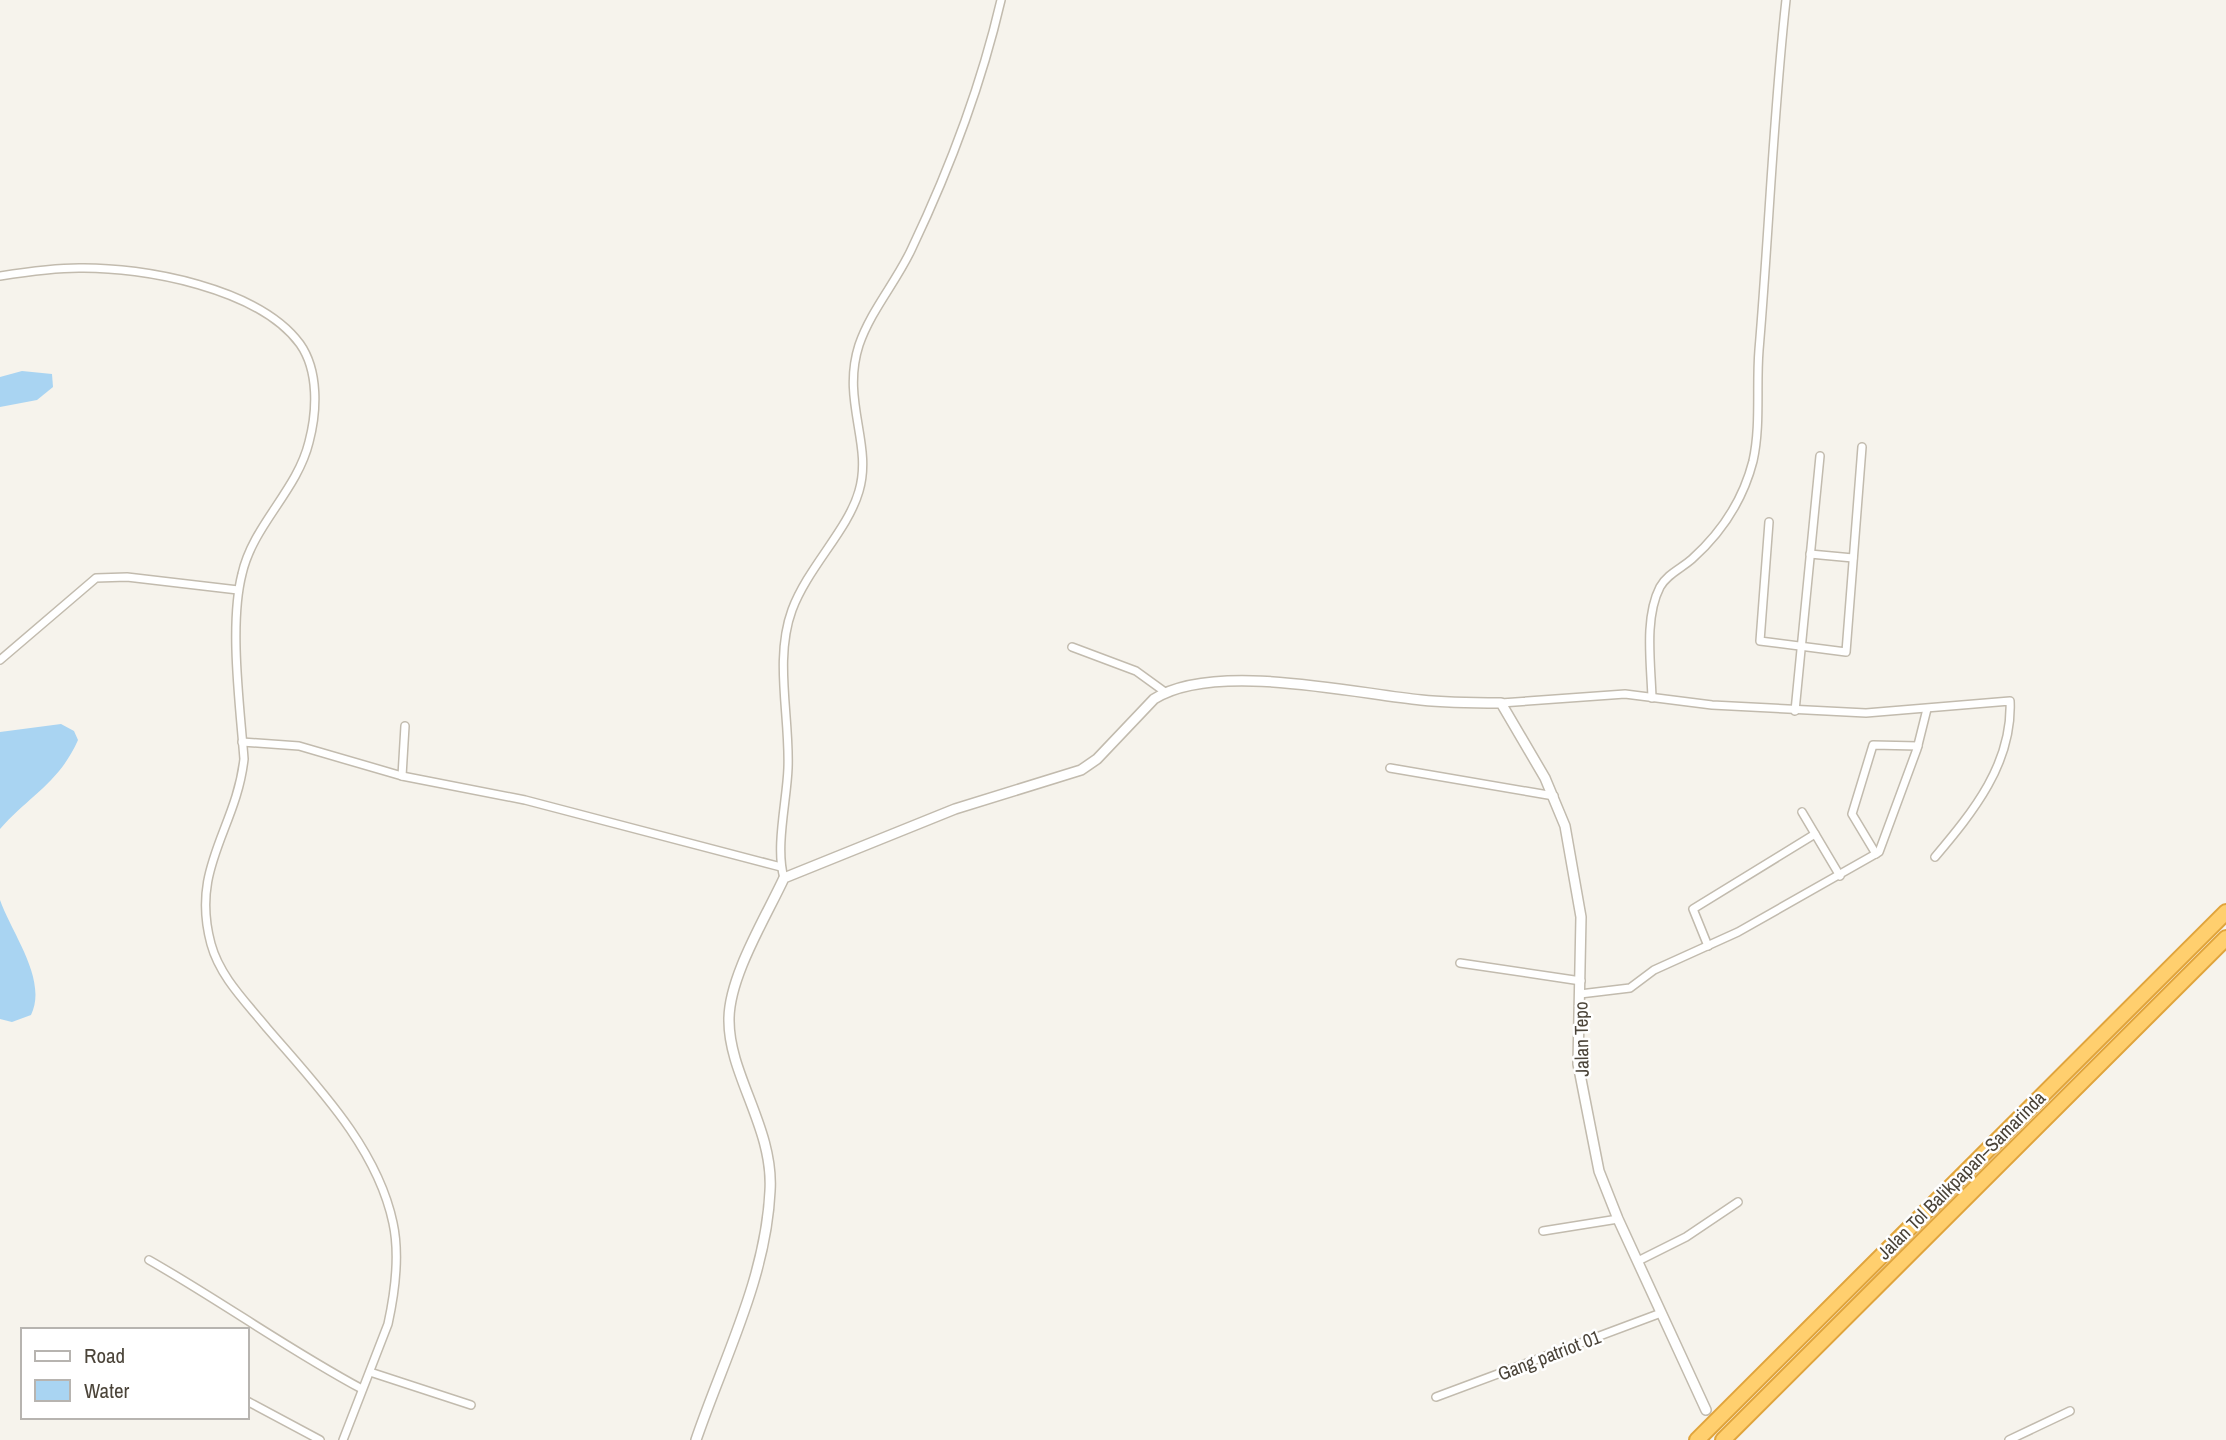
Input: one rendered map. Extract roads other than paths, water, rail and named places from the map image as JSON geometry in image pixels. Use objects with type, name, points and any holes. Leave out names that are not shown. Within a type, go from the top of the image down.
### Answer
[{"type":"highway","name":"Jalan Tol Balikpapan–Samarinda","points":[[1697,1440],[2226,912]]},
{"type":"highway","name":"Jalan Tol Balikpapan–Samarinda","points":[[1723,1440],[2226,938]]},
{"type":"street","points":[[696,1440],[747,1307],[767,1220],[769,1162],[728,1024],[731,995],[784,878],[781,867],[789,764],[785,640],[791,613],[810,572],[859,494],[863,465],[851,388],[853,366],[860,342],[911,250],[948,168],[972,106],[1001,0]]},
{"type":"street","points":[[1650,697],[1654,605],[1661,586],[1720,530],[1748,479],[1753,459],[1758,427],[1759,354],[1772,134],[1786,0]]},
{"type":"street","points":[[0,276],[78,268],[112,269],[168,278],[243,302],[267,314],[300,344],[310,363],[315,398],[309,442],[301,466],[247,555],[239,590],[242,780],[205,884],[209,936],[219,965],[230,984],[348,1126],[388,1203],[396,1246],[395,1282],[388,1324],[344,1440]]},
{"type":"street","points":[[1769,523],[1759,638],[1763,643],[1846,652],[1862,447]]},
{"type":"street","points":[[1795,711],[1820,456]]},
{"type":"street","points":[[1810,554],[1853,558]]},
{"type":"street","points":[[0,660],[96,578],[127,577],[239,590]]},
{"type":"street","points":[[1072,646],[1136,671],[1165,692]]},
{"type":"street","points":[[784,878],[955,809],[1082,770],[1097,759],[1154,699],[1165,692],[1205,681],[1233,681],[1452,703],[1501,703],[1625,694],[1795,711],[1866,713],[2010,701],[2011,723],[2001,761],[1977,805],[1935,857]]},
{"type":"street","name":"Jalan Tepo","points":[[1501,703],[1555,796],[1565,826],[1580,908],[1580,1083],[1599,1171],[1618,1219],[1706,1410]]},
{"type":"street","points":[[1580,994],[1630,988],[1654,970],[1708,946],[1877,854],[1884,846],[1918,746],[1927,709]]},
{"type":"street","points":[[402,776],[405,726]]},
{"type":"street","points":[[242,742],[299,746],[402,776],[525,800],[781,867]]},
{"type":"street","points":[[1877,854],[1852,814],[1873,745],[1918,746]]},
{"type":"street","points":[[1390,768],[1555,796]]},
{"type":"street","points":[[1802,812],[1840,876]]},
{"type":"street","points":[[1708,946],[1693,909],[1815,834]]},
{"type":"street","points":[[1460,963],[1581,981]]},
{"type":"street","points":[[1638,1261],[1686,1237],[1738,1202]]},
{"type":"street","points":[[1543,1231],[1618,1219]]},
{"type":"street","points":[[149,1260],[362,1389]]},
{"type":"street","name":"Gang patriot 01","points":[[1436,1397],[1661,1313]]},
{"type":"street","points":[[370,1372],[471,1405]]},
{"type":"street","points":[[248,1402],[320,1440]]},
{"type":"street","points":[[2010,1440],[2070,1411]]},
{"type":"water","points":[[22,371],[52,374],[53,387],[37,400],[0,407],[0,377]]},
{"type":"water","points":[[61,724],[74,731],[78,740],[70,755],[53,778],[0,829],[0,732]]},
{"type":"water","points":[[0,900],[26,957],[35,987],[31,1015],[12,1022],[0,1019]]}]
